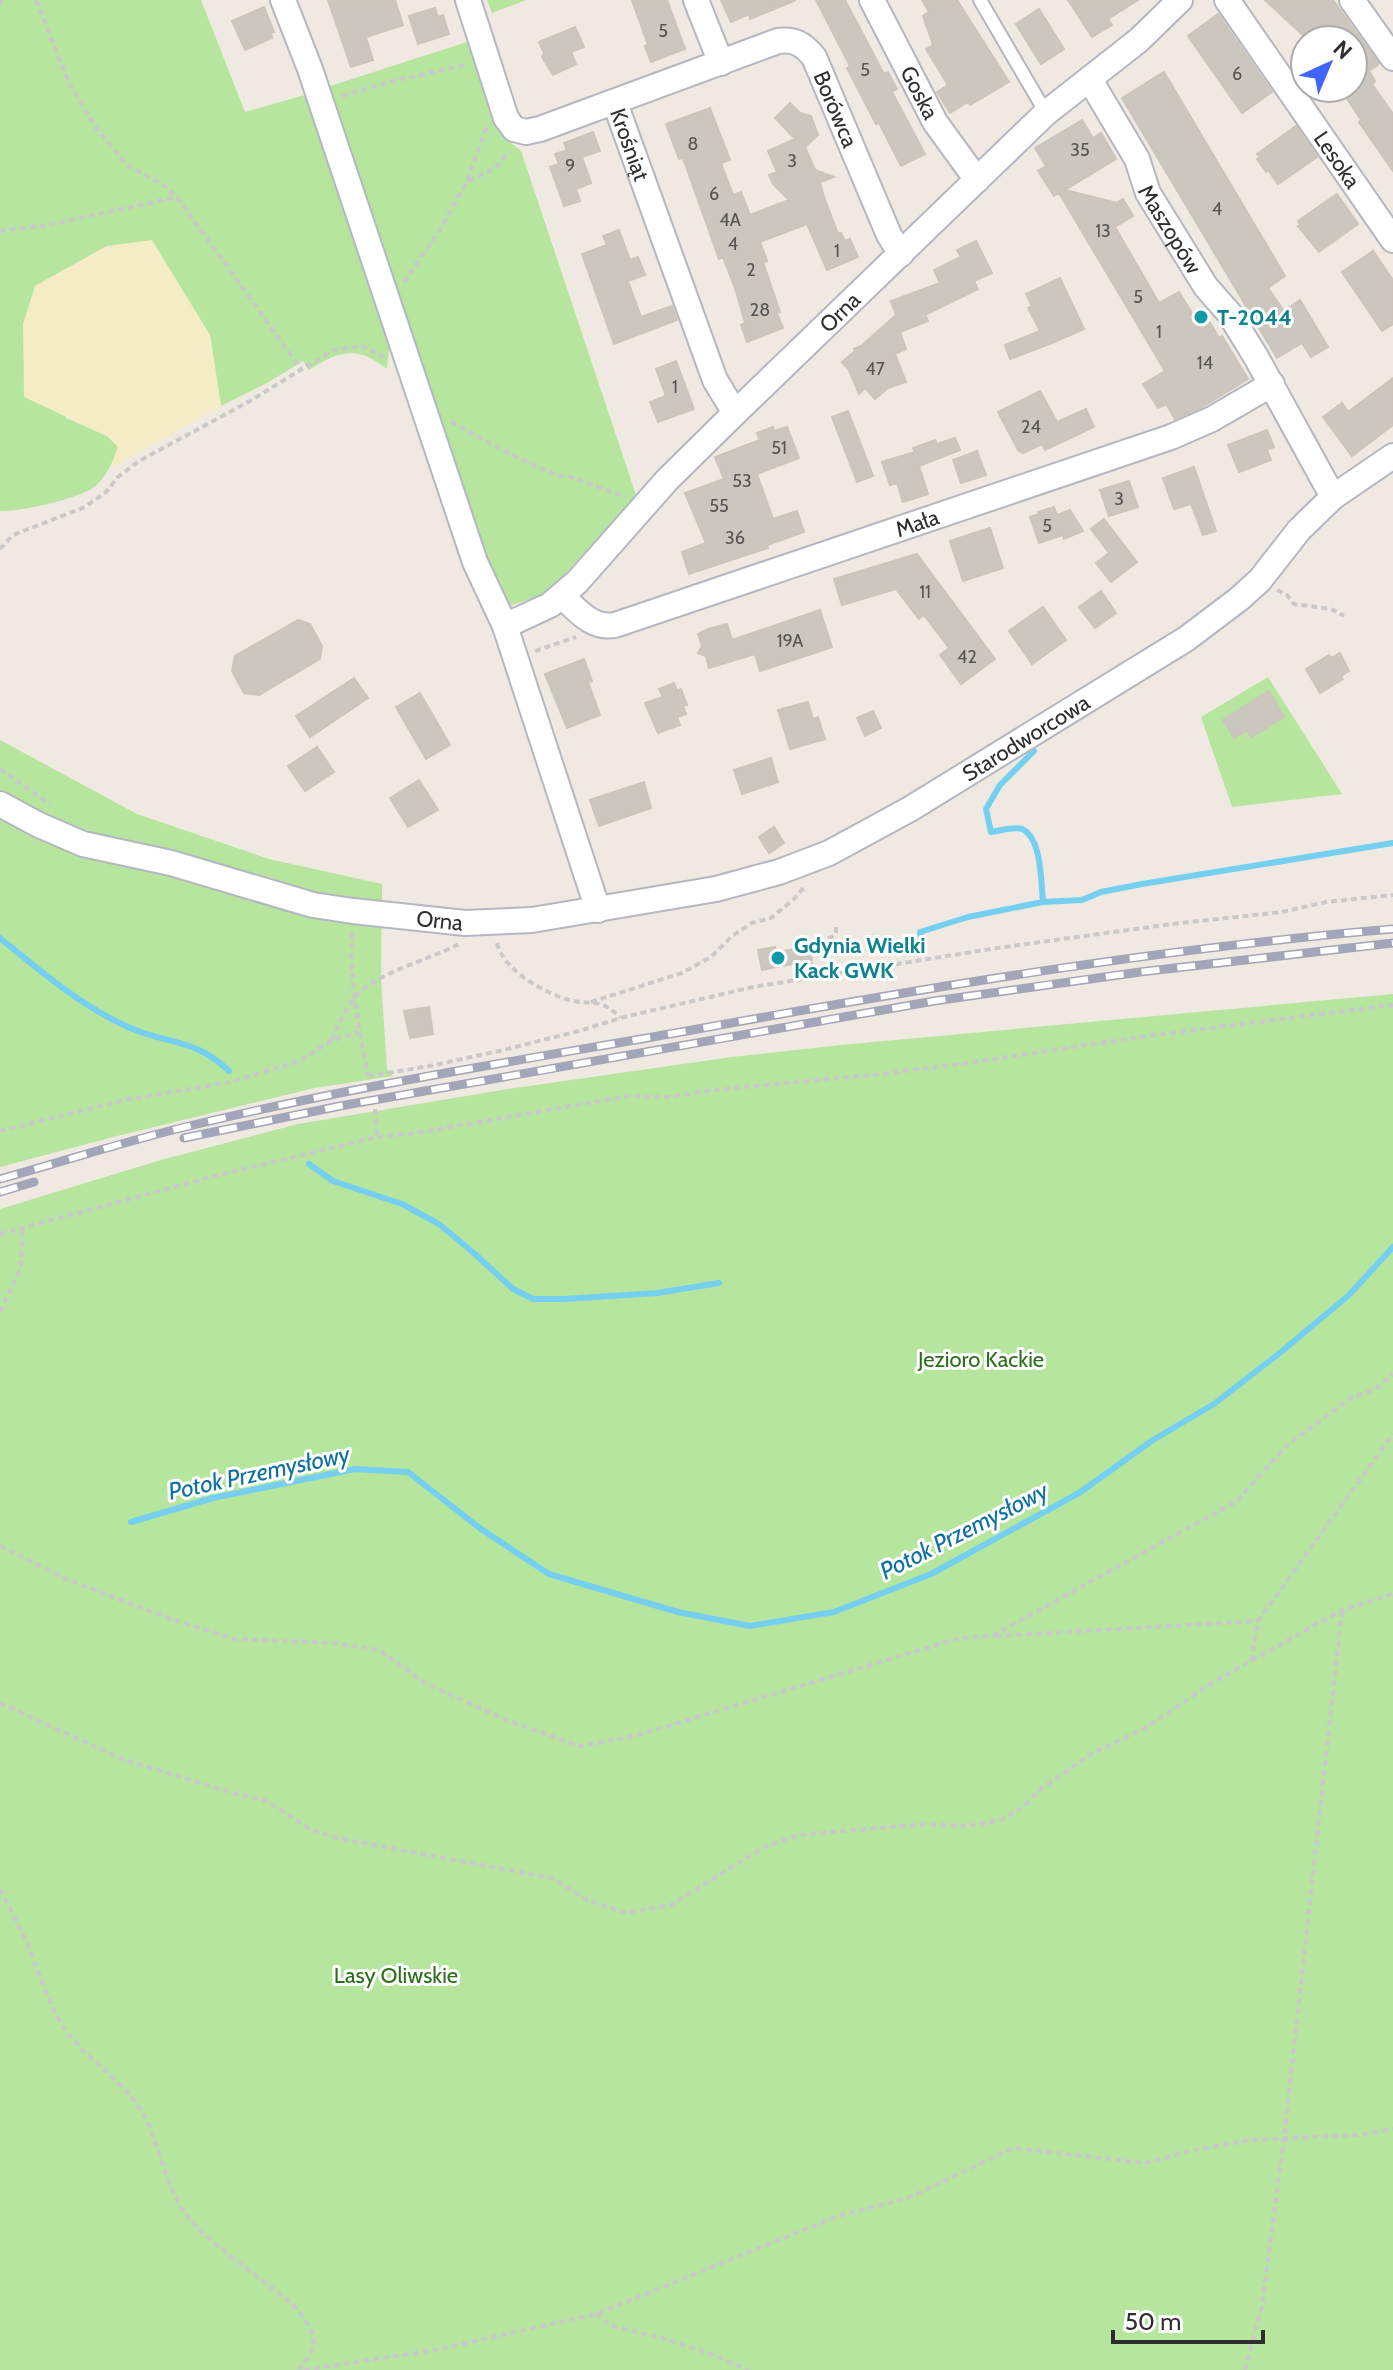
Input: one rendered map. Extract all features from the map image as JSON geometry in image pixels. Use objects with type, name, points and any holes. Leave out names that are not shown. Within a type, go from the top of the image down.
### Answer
[{"type":"street","points":[[283,0],[321,102],[475,562],[505,626],[598,910]]},
{"type":"street","points":[[468,0],[506,118],[514,129],[526,132]]},
{"type":"street","points":[[696,0],[721,63]]},
{"type":"street","name":"Goska","points":[[872,0],[935,122],[977,180]]},
{"type":"street","name":"Orna","points":[[505,626],[562,596],[735,413],[1046,113],[1139,40],[1180,0]]},
{"type":"street","name":"Lesoka","points":[[1227,0],[1393,240]]},
{"type":"street","points":[[1352,0],[1393,58]]},
{"type":"street","name":"Borówca","points":[[615,103],[778,41],[791,39],[804,45],[814,57],[889,235],[901,254]]},
{"type":"street","name":"Maszopów","points":[[1090,80],[1137,159],[1148,193],[1206,287],[1229,313],[1272,384],[1333,497]]},
{"type":"street","name":"Krośniąt","points":[[526,132],[615,103],[715,380],[735,413]]},
{"type":"street","name":"Mała","points":[[598,626],[615,625],[1171,437],[1212,419],[1272,384]]},
{"type":"street","name":"Starodworcowa","points":[[598,910],[716,889],[779,872],[818,857],[910,809],[1186,639],[1251,588],[1299,530],[1333,497],[1393,456]]},
{"type":"street","points":[[562,596],[598,626]]},
{"type":"street","name":"Orna","points":[[0,804],[83,844],[171,863],[313,905],[465,923],[532,920],[598,910]]},
{"type":"lane","points":[[980,0],[1046,113]]},
{"type":"path","points":[[36,0],[69,83],[96,128],[128,166],[162,184],[177,197],[302,369]]},
{"type":"path","points":[[321,102],[389,82],[487,60]]},
{"type":"path","points":[[387,302],[439,231],[467,182],[484,130],[501,103]]},
{"type":"path","points":[[467,182],[495,168],[526,132]]},
{"type":"path","points":[[0,231],[48,225],[177,197]]},
{"type":"path","points":[[0,549],[13,535],[85,507],[139,461],[250,401],[333,350],[362,346],[399,366],[409,368]]},
{"type":"path","points":[[421,402],[460,427],[558,476],[571,477],[648,502]]},
{"type":"path","points":[[1251,588],[1280,590],[1294,604],[1331,609],[1344,616]]},
{"type":"path","points":[[519,673],[534,652],[591,632],[598,626]]},
{"type":"path","points":[[591,1002],[682,973],[711,957],[732,936],[752,923],[771,918],[793,900],[807,883],[818,857]]},
{"type":"path","points":[[353,911],[350,955],[368,1077],[499,1051],[620,1018],[753,987],[1069,938],[1393,895]]},
{"type":"path","points":[[499,921],[496,941],[499,953],[522,976],[552,994],[582,1003],[604,1003],[620,1018]]},
{"type":"path","points":[[819,976],[809,958],[810,950],[836,934],[836,923]]},
{"type":"path","points":[[331,1041],[355,996],[375,980],[464,941]]},
{"type":"path","points":[[0,1234],[377,1137],[629,1096],[669,1097],[897,1072],[1154,1035],[1386,1005],[1393,1007]]},
{"type":"path","points":[[0,1131],[125,1100],[230,1082],[297,1062],[331,1041],[359,1032]]},
{"type":"path","points":[[375,1109],[377,1137]]},
{"type":"path","points":[[0,1312],[21,1267],[23,1227]]},
{"type":"path","points":[[992,1636],[1237,1501],[1285,1447],[1352,1397],[1374,1390],[1393,1374]]},
{"type":"path","points":[[1251,1661],[1258,1621],[1393,1434]]},
{"type":"path","points":[[0,1546],[66,1579],[168,1618],[234,1639],[333,1643],[379,1650],[425,1683],[508,1721],[580,1746],[634,1736],[960,1638],[1258,1621]]},
{"type":"path","points":[[0,1703],[122,1759],[267,1801],[310,1829],[336,1838],[552,1878],[587,1900],[626,1913],[671,1905],[766,1846],[799,1835],[925,1824],[968,1826],[1001,1820],[1022,1808],[1038,1791],[1091,1754],[1147,1727],[1215,1681],[1342,1610],[1393,1594]]},
{"type":"path","points":[[1245,2370],[1262,2305],[1284,2138],[1342,1610]]},
{"type":"path","points":[[0,1889],[52,2005],[68,2033],[124,2088],[150,2126],[170,2187],[180,2206],[192,2222],[293,2305],[306,2322],[314,2345],[301,2370]]},
{"type":"path","points":[[301,2370],[435,2350],[596,2314],[838,2216],[908,2198],[1013,2148],[1145,2163],[1250,2140],[1357,2135],[1393,2129]]},
{"type":"path","points":[[596,2314],[612,2326],[666,2339],[748,2370]]},
{"type":"green space","points":[[0,0],[201,0],[245,112],[308,94],[390,340],[387,369],[367,357],[349,353],[330,358],[309,370],[303,361],[221,406],[210,335],[107,246],[35,286],[66,418],[107,436],[118,446],[110,467],[97,485],[79,495],[22,509],[0,511]]},
{"type":"green space","points":[[487,0],[526,0],[492,13]]},
{"type":"green space","points":[[470,41],[500,134],[521,151],[636,495],[548,593],[509,606],[485,555],[324,88]]},
{"type":"green space","points":[[1268,677],[1342,794],[1232,807],[1201,717]]},
{"type":"green space","points":[[0,740],[137,814],[269,859],[382,884],[381,980],[387,1069],[393,1076],[315,1088],[0,1167]]},
{"type":"green space","name":"Lasy Oliwskie","points":[[1393,994],[1393,2370],[0,2370],[0,1209],[161,1160],[298,1124],[508,1089],[841,1045]]},
{"type":"sand","points":[[152,240],[210,335],[221,406],[111,468],[118,447],[107,436],[24,397],[23,324],[35,286],[107,246]]},
{"type":"building","points":[[328,0],[395,0],[403,25],[366,37],[373,60],[351,67]]},
{"type":"building","points":[[632,0],[667,0],[685,49],[651,62]]},
{"type":"building","points":[[721,0],[796,0],[750,19],[749,14],[731,22]]},
{"type":"building","points":[[816,0],[845,0],[884,74],[888,72],[897,89],[892,92],[925,154],[901,166],[847,68],[850,66]]},
{"type":"building","points":[[922,0],[957,0],[1009,82],[950,113],[937,92],[948,85],[926,49],[933,45],[923,16],[929,12]]},
{"type":"building","points":[[1068,0],[1138,0],[1108,19],[1112,25],[1092,37]]},
{"type":"building","points":[[1265,0],[1333,0],[1350,24],[1291,24]]},
{"type":"building","points":[[264,7],[274,32],[271,33],[272,38],[245,50],[232,21]]},
{"type":"building","points":[[435,8],[438,17],[443,15],[449,34],[418,44],[409,16]]},
{"type":"building","points":[[1039,9],[1064,49],[1041,64],[1016,24]]},
{"type":"building","points":[[1218,14],[1272,92],[1242,113],[1188,36]]},
{"type":"building","points":[[575,27],[584,47],[571,52],[576,64],[553,75],[542,57],[544,53],[539,42]]},
{"type":"building","points":[[1369,50],[1379,64],[1369,71]]},
{"type":"building","points":[[1369,71],[1375,81],[1372,84],[1393,114],[1393,171],[1359,122],[1361,120],[1350,104],[1369,104]]},
{"type":"building","points":[[1164,72],[1285,276],[1268,288],[1284,311],[1300,300],[1328,347],[1311,357],[1302,343],[1277,358],[1122,98]]},
{"type":"building","points":[[790,103],[800,113],[811,116],[818,135],[805,147],[815,170],[834,177],[820,182],[823,194],[838,234],[841,233],[845,241],[850,239],[858,257],[827,270],[807,224],[760,242],[783,328],[747,342],[736,291],[723,257],[719,259],[683,158],[679,159],[666,124],[710,108],[730,160],[721,163],[733,195],[741,192],[750,215],[789,200],[773,184],[769,175],[777,172],[768,151],[795,139],[775,118]]},
{"type":"building","points":[[1082,120],[1093,138],[1101,133],[1116,159],[1065,190],[1117,203],[1123,199],[1133,216],[1115,227],[1159,303],[1179,292],[1194,316],[1203,311],[1248,379],[1175,419],[1166,404],[1158,408],[1143,384],[1165,371],[1059,193],[1054,196],[1038,171],[1046,166],[1035,148]]},
{"type":"building","points":[[1296,126],[1317,157],[1278,184],[1268,170],[1266,172],[1257,154]]},
{"type":"building","points":[[593,132],[600,151],[582,157],[591,183],[576,189],[580,201],[564,206],[550,167],[559,164],[555,154],[567,150],[564,143]]},
{"type":"building","points":[[1337,194],[1358,224],[1319,252],[1298,226],[1298,221]]},
{"type":"building","points":[[619,230],[630,260],[638,257],[645,275],[628,281],[641,317],[672,306],[677,320],[614,344],[582,254],[607,245],[603,236]]},
{"type":"building","points":[[976,241],[992,273],[974,281],[978,289],[925,315],[928,321],[900,332],[906,349],[895,354],[906,382],[888,388],[875,399],[865,388],[859,394],[849,370],[842,362],[896,315],[891,301],[940,283],[934,270],[961,257],[957,250]]},
{"type":"building","points":[[1373,251],[1393,280],[1393,324],[1382,331],[1342,272]]},
{"type":"building","points":[[1060,278],[1084,329],[1010,359],[1005,345],[1040,331],[1028,308],[1032,306],[1026,294]]},
{"type":"building","points":[[676,361],[694,409],[658,422],[650,402],[666,396],[656,369]]},
{"type":"building","points":[[1393,378],[1393,425],[1352,456],[1323,417],[1342,403],[1348,412]]},
{"type":"building","points":[[1040,391],[1057,422],[1086,409],[1094,427],[1045,450],[1042,444],[1023,453],[1018,450],[998,412]]},
{"type":"building","points":[[848,411],[873,476],[857,482],[832,417]]},
{"type":"building","points":[[773,427],[774,431],[787,427],[799,458],[757,474],[773,519],[797,511],[804,532],[767,545],[768,548],[689,574],[682,552],[706,543],[685,493],[724,479],[715,457],[760,440],[757,433]]},
{"type":"building","points":[[1267,430],[1274,447],[1267,450],[1271,460],[1239,472],[1228,445]]},
{"type":"building","points":[[955,438],[960,450],[919,466],[928,494],[903,502],[897,483],[890,485],[882,462],[915,452],[913,448],[935,440],[937,444]]},
{"type":"building","points":[[977,451],[986,475],[961,483],[953,460]]},
{"type":"building","points":[[1194,467],[1216,531],[1203,535],[1191,504],[1174,509],[1163,478]]},
{"type":"building","points":[[1129,481],[1138,507],[1109,516],[1100,490]]},
{"type":"building","points":[[1054,507],[1057,515],[1070,510],[1083,531],[1064,539],[1063,535],[1039,543],[1030,517]]},
{"type":"building","points":[[1104,519],[1137,562],[1111,582],[1096,563],[1109,553],[1091,529]]},
{"type":"building","points":[[990,528],[1003,568],[963,581],[950,541]]},
{"type":"building","points":[[917,554],[995,659],[961,684],[940,655],[949,648],[924,615],[919,619],[896,589],[842,605],[834,579]]},
{"type":"building","points":[[1101,591],[1116,613],[1095,628],[1079,607]]},
{"type":"building","points":[[1043,607],[1066,640],[1032,664],[1009,631]]},
{"type":"building","points":[[820,610],[832,647],[760,671],[755,654],[709,668],[706,656],[698,653],[702,646],[698,634],[708,629],[727,624],[732,640]]},
{"type":"building","points":[[298,620],[310,624],[322,646],[320,659],[259,695],[244,693],[232,671],[235,656]]},
{"type":"building","points":[[1340,653],[1349,671],[1341,676],[1343,679],[1320,693],[1306,669],[1329,655],[1331,658]]},
{"type":"building","points":[[584,659],[592,681],[588,682],[600,715],[567,728],[545,674]]},
{"type":"building","points":[[354,678],[368,698],[310,737],[296,716]]},
{"type":"building","points":[[674,683],[677,691],[681,689],[687,705],[683,706],[686,714],[677,717],[680,725],[658,733],[645,703],[663,697],[659,689]]},
{"type":"building","points":[[1269,691],[1284,717],[1251,737],[1247,730],[1234,738],[1223,720]]},
{"type":"building","points":[[420,693],[450,745],[426,759],[396,707]]},
{"type":"building","points":[[808,702],[813,719],[818,717],[825,739],[790,749],[778,710]]},
{"type":"building","points":[[873,711],[881,728],[865,736],[857,718]]},
{"type":"building","points":[[317,747],[334,772],[305,791],[288,766]]},
{"type":"building","points":[[771,758],[778,782],[742,794],[734,770]]},
{"type":"building","points":[[419,780],[438,810],[408,827],[390,798]]},
{"type":"building","points":[[644,782],[651,808],[599,826],[590,800]]},
{"type":"building","points":[[774,827],[784,843],[769,853],[759,837]]},
{"type":"building","name":"Gdynia Wielki Kack GWK","points":[[775,947],[776,952],[810,947],[812,960],[762,970],[758,950]]},
{"type":"building","points":[[429,1007],[433,1034],[410,1038],[404,1011]]},
{"type":"waterway","points":[[1034,751],[1000,785],[986,809],[991,832],[1019,828],[1029,834],[1037,851],[1043,902]]},
{"type":"waterway","points":[[921,938],[920,932],[968,917],[1043,902],[1082,900],[1101,892],[1142,884],[1393,843]]},
{"type":"waterway","points":[[0,938],[94,1009],[142,1033],[204,1052],[229,1071]]},
{"type":"waterway","points":[[309,1164],[333,1181],[402,1204],[439,1224],[513,1289],[533,1299],[657,1293],[719,1283]]},
{"type":"waterway","name":"Potok Przemysłowy","points":[[131,1522],[213,1498],[355,1469],[408,1472],[481,1529],[549,1574],[678,1612],[750,1626],[834,1612],[931,1574],[1079,1493],[1153,1440],[1214,1404],[1281,1352],[1349,1295],[1393,1247]]},
{"type":"railway","points":[[0,1179],[185,1127],[432,1075],[1036,972],[1214,947],[1393,929]]},
{"type":"railway","points":[[184,1138],[340,1106],[934,1001],[1140,972],[1393,943]]},
{"type":"railway","points":[[0,1192],[34,1182]]},
{"type":"place","name":"T-2044","points":[[1201,317]]},
{"type":"place","name":"Gdynia Wielki Kack GWK","points":[[778,958]]},
{"type":"park label","name":"Jezioro Kackie","points":[[981,1359]]}]
